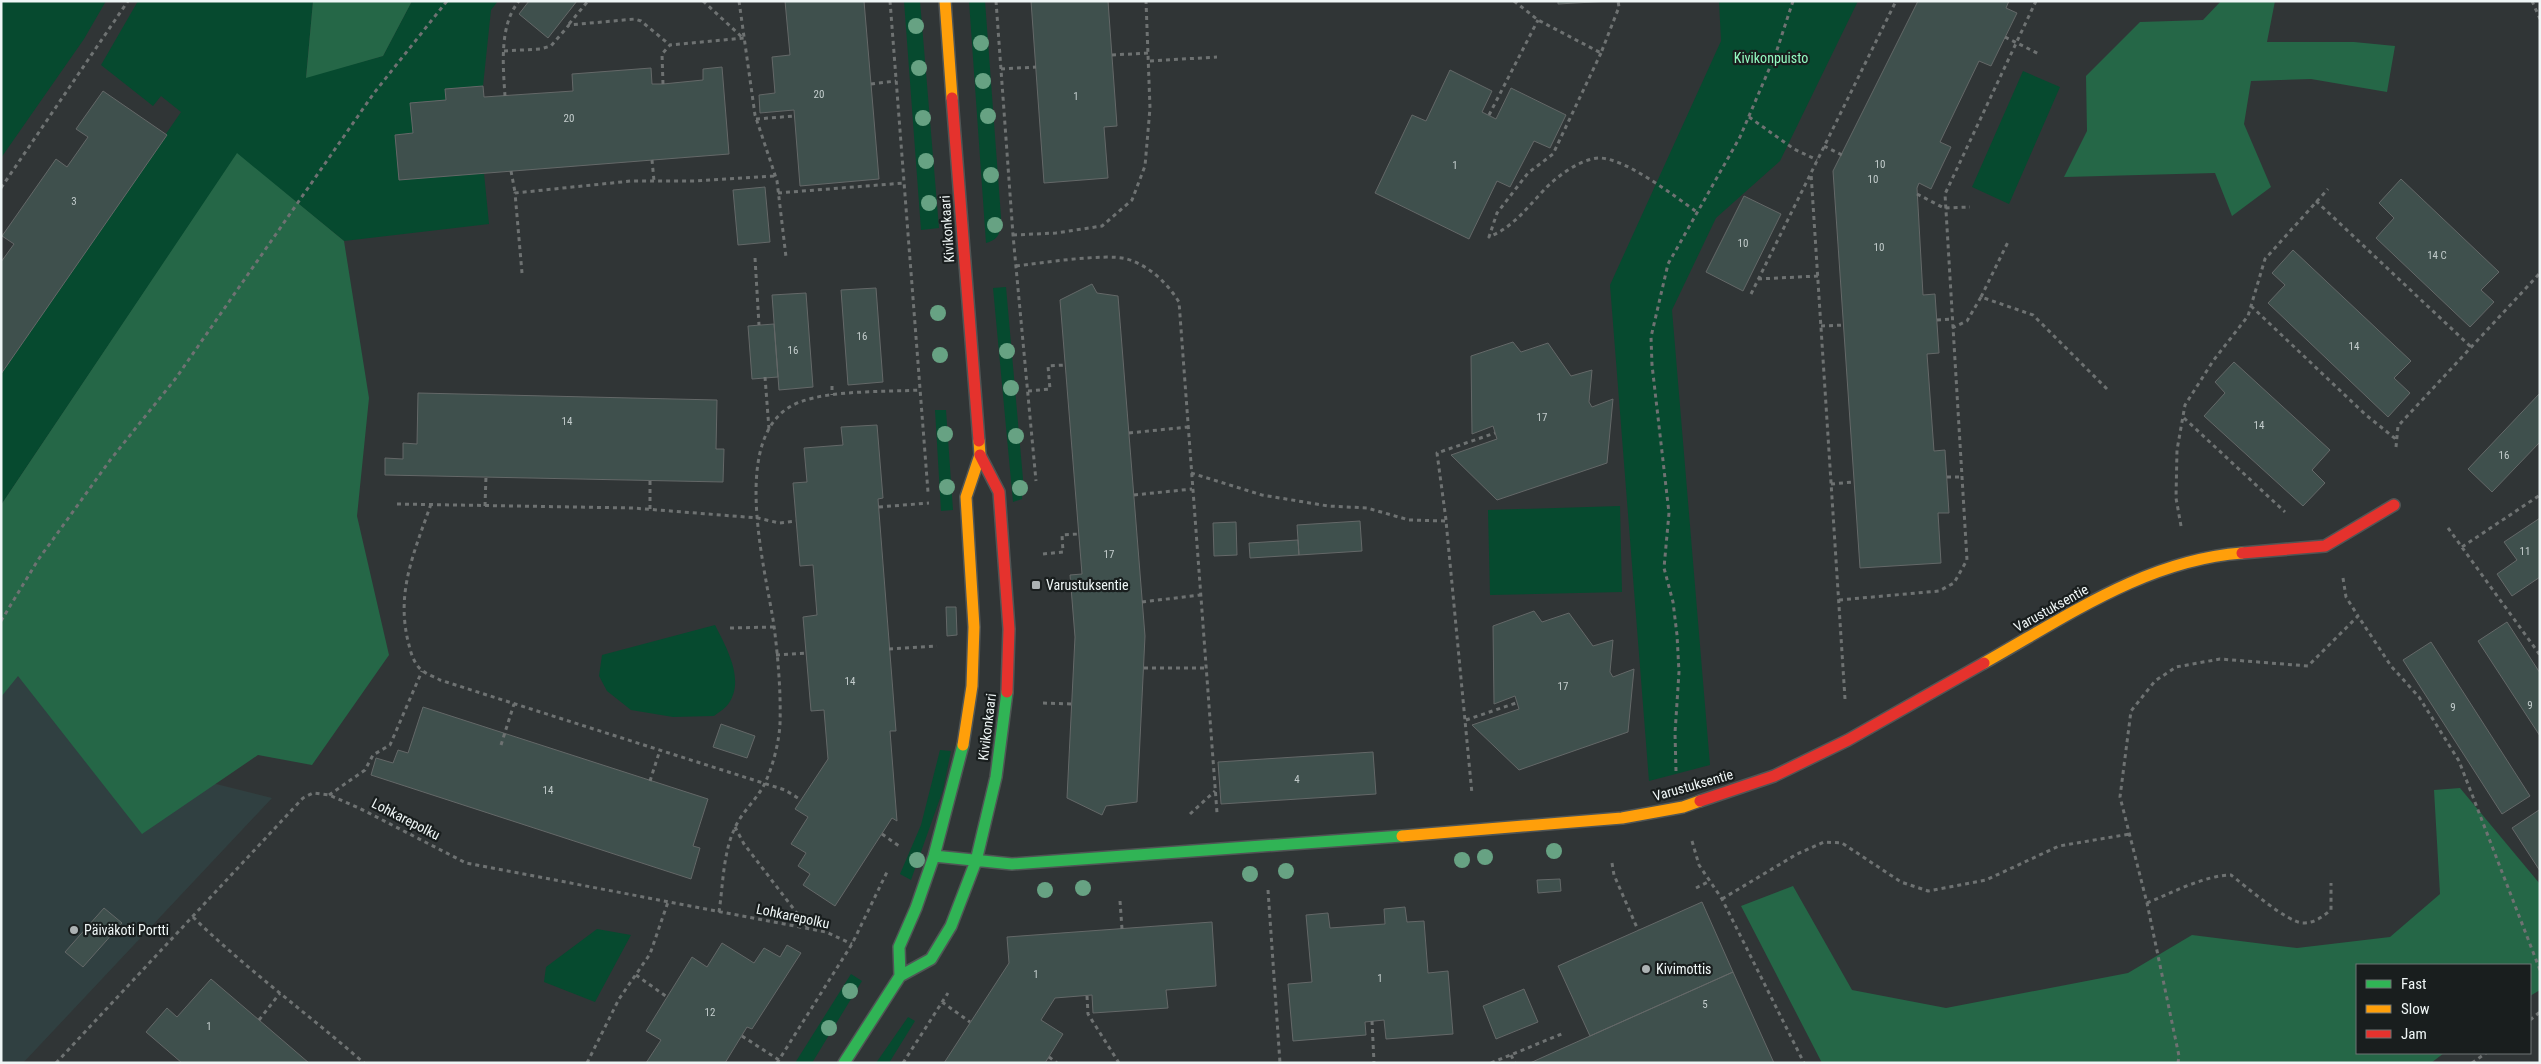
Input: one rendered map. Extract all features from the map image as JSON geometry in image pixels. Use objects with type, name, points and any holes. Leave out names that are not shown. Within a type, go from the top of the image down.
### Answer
[{"type":"street","name":"Kivikonkaari","points":[[844,1063],[900,976],[931,959],[952,926],[976,861],[1002,739],[1007,688],[1009,629],[999,492],[980,455],[945,1]]},
{"type":"street","name":"Kivikonkaari","points":[[900,976],[899,947],[916,908],[934,856],[955,785],[966,736],[972,686],[974,627],[966,496],[980,455]]},
{"type":"street","name":"Varustuksentie","points":[[934,856],[1012,864],[1561,824],[1622,818],[1683,807],[1774,776],[1840,744],[2114,590],[2158,570],[2213,555],[2325,546],[2394,505]]},
{"type":"path","points":[[1,188],[128,1]]},
{"type":"path","points":[[1,621],[43,552],[111,459],[176,378],[374,93],[447,1]]},
{"type":"path","points":[[505,96],[504,51],[507,24],[511,11],[519,1]]},
{"type":"path","points":[[504,51],[540,49],[552,46],[588,1]]},
{"type":"path","points":[[703,1],[744,38]]},
{"type":"path","points":[[739,1],[756,119],[775,176],[786,257]]},
{"type":"path","points":[[890,1],[930,513]]},
{"type":"path","points":[[996,1],[1013,236],[1036,485]]},
{"type":"path","points":[[1013,236],[1056,233],[1102,226],[1132,200],[1145,166],[1150,108],[1150,61],[1146,1]]},
{"type":"path","points":[[1514,1],[1538,20],[1601,53]]},
{"type":"path","points":[[1618,1],[1619,7],[1601,53],[1553,154],[1522,179],[1497,213],[1489,237],[1506,230],[1546,187],[1577,165],[1600,158],[1626,166],[1697,212]]},
{"type":"path","points":[[1676,781],[1675,733],[1679,672],[1677,635],[1673,602],[1664,568],[1669,513],[1652,365],[1651,337],[1668,264],[1749,117],[1776,53],[1793,1]]},
{"type":"path","points":[[1751,294],[1896,1]]},
{"type":"path","points":[[1839,600],[1939,591],[1954,583],[1963,571],[1967,560],[1944,208],[1946,186],[2036,1]]},
{"type":"path","points":[[2532,1],[2540,19]]},
{"type":"path","points":[[1489,116],[1538,20]]},
{"type":"path","points":[[569,25],[641,21],[670,45]]},
{"type":"path","points":[[2005,37],[2039,54]]},
{"type":"path","points":[[664,84],[662,54],[670,45],[744,38]]},
{"type":"path","points":[[1112,55],[1149,53]]},
{"type":"path","points":[[1150,61],[1216,57]]},
{"type":"path","points":[[1001,69],[1036,66]]},
{"type":"path","points":[[871,84],[896,81]]},
{"type":"path","points":[[756,119],[795,116]]},
{"type":"path","points":[[1749,117],[1794,149],[1818,160]]},
{"type":"path","points":[[1824,146],[1842,155]]},
{"type":"path","points":[[652,160],[654,181]]},
{"type":"path","points":[[511,171],[515,192],[522,273]]},
{"type":"path","points":[[1811,173],[1845,703]]},
{"type":"path","points":[[515,192],[631,181],[696,182],[775,176]]},
{"type":"path","points":[[778,193],[904,183]]},
{"type":"path","points":[[2182,531],[2176,488],[2177,450],[2185,405],[2213,361],[2248,316],[2265,258],[2328,189]]},
{"type":"path","points":[[1917,194],[1944,208],[1970,207]]},
{"type":"path","points":[[2316,201],[2471,347]]},
{"type":"path","points":[[1952,328],[1967,321],[2008,242]]},
{"type":"path","points":[[755,258],[760,325]]},
{"type":"path","points":[[1016,266],[1094,259],[1126,259],[1142,265],[1170,288],[1179,302],[1217,816]]},
{"type":"path","points":[[2396,447],[2398,426],[2540,274]]},
{"type":"path","points":[[1758,279],[1818,276]]},
{"type":"path","points":[[1981,297],[2033,315],[2109,391]]},
{"type":"path","points":[[2251,306],[2366,415],[2396,440]]},
{"type":"path","points":[[1937,320],[1951,319]]},
{"type":"path","points":[[1821,326],[1844,325]]},
{"type":"path","points":[[1028,391],[1050,389],[1048,366],[1065,365]]},
{"type":"path","points":[[766,377],[769,430]]},
{"type":"path","points":[[832,386],[832,396]]},
{"type":"path","points":[[719,912],[728,855],[735,827],[765,783],[780,726],[774,626],[759,540],[757,460],[769,430],[782,413],[799,402],[832,396],[920,390]]},
{"type":"path","points":[[2183,417],[2290,516]]},
{"type":"path","points":[[1129,433],[1188,427]]},
{"type":"path","points":[[1472,797],[1446,521],[1437,453],[1495,433]]},
{"type":"path","points":[[1191,473],[1262,495],[1328,506],[1367,508],[1409,520],[1446,521]]},
{"type":"path","points":[[485,506],[486,476]]},
{"type":"path","points":[[1947,477],[1962,477]]},
{"type":"path","points":[[650,480],[650,509]]},
{"type":"path","points":[[1832,484],[1854,482]]},
{"type":"path","points":[[1134,495],[1192,489]]},
{"type":"path","points":[[2462,547],[2540,495]]},
{"type":"path","points":[[879,507],[929,503]]},
{"type":"path","points":[[397,504],[650,509],[758,518],[779,523],[796,521]]},
{"type":"path","points":[[431,504],[411,564],[403,596],[404,628],[412,656],[422,671],[440,680],[765,783],[785,790],[801,800]]},
{"type":"path","points":[[2448,528],[2539,652]]},
{"type":"path","points":[[1043,554],[1063,552],[1062,535],[1078,534]]},
{"type":"path","points":[[1042,545],[1043,563]]},
{"type":"path","points":[[2341,572],[2346,597],[2391,666],[2419,697],[2459,761],[2540,970]]},
{"type":"path","points":[[1142,602],[1200,595]]},
{"type":"path","points":[[2178,1063],[2179,1056],[2147,903],[2120,798],[2131,711],[2155,681],[2176,667],[2220,659],[2308,666],[2358,616]]},
{"type":"path","points":[[730,628],[774,626]]},
{"type":"path","points":[[937,637],[937,656]]},
{"type":"path","points":[[889,649],[937,646]]},
{"type":"path","points":[[776,655],[806,653]]},
{"type":"path","points":[[1144,668],[1206,668]]},
{"type":"path","points":[[329,795],[365,770],[373,754],[390,745],[409,696],[422,671]]},
{"type":"path","points":[[1042,711],[1044,695]]},
{"type":"path","points":[[1043,703],[1072,704]]},
{"type":"path","points":[[1466,720],[1516,703]]},
{"type":"path","points":[[500,745],[514,704]]},
{"type":"path","points":[[650,781],[660,750]]},
{"type":"path","points":[[1188,815],[1215,791]]},
{"type":"path","name":"Lohkarepolku","points":[[56,1063],[303,798],[313,792],[329,795],[359,808],[466,863],[826,932],[852,944]]},
{"type":"path","points":[[735,827],[744,844],[810,930]]},
{"type":"path","points":[[882,834],[899,846]]},
{"type":"path","points":[[1722,899],[1797,854],[1824,842],[1842,843],[1901,882],[1928,891],[1986,880],[2059,846],[2130,834]]},
{"type":"path","points":[[895,855],[902,841]]},
{"type":"path","points":[[1696,854],[1699,865],[1722,899],[1804,1063]]},
{"type":"path","points":[[742,1036],[778,1061],[852,944],[891,863]]},
{"type":"path","points":[[1612,863],[1614,875],[1638,930]]},
{"type":"path","points":[[2147,903],[2186,887],[2231,874],[2273,907],[2301,923],[2316,921],[2331,910],[2331,883]]},
{"type":"path","points":[[1696,888],[1710,881]]},
{"type":"path","points":[[1268,890],[1280,1063]]},
{"type":"path","points":[[1120,901],[1122,928]]},
{"type":"path","points":[[587,1063],[619,999],[650,954],[668,902]]},
{"type":"path","points":[[192,917],[225,948],[364,1063]]},
{"type":"path","points":[[636,975],[667,997]]},
{"type":"path","points":[[259,1020],[280,992]]},
{"type":"path","points":[[1087,996],[1088,1014],[1119,1063]]},
{"type":"path","points":[[942,1002],[970,1022]]},
{"type":"path","points":[[1372,1021],[1374,1063]]},
{"type":"path","points":[[1491,1063],[1564,1033]]},
{"type":"path","points":[[2472,1063],[2485,1054]]},
{"type":"path","points":[[1511,1055],[1514,1063]]},
{"type":"path","points":[[1049,1057],[1057,1063]]},
{"type":"path","points":[[61,1058],[65,1063]]},
{"type":"shaded area","name":"Päiväkoti Portti","points":[[69,575],[120,760],[272,798],[23,1063],[1,1063],[1,674]]},
{"type":"green space","points":[[1,1],[106,1],[84,39],[1,158]]},
{"type":"green space","points":[[138,1],[313,1],[306,77],[383,56],[412,1],[498,1],[491,10],[483,86],[445,89],[446,100],[411,103],[413,133],[395,135],[399,180],[484,173],[489,224],[344,241],[237,154],[1,505],[1,374],[181,112],[161,96],[153,106],[101,65]]},
{"type":"green space","points":[[313,1],[412,1],[383,56],[306,78]]},
{"type":"green space","points":[[904,1],[920,1],[939,228],[921,230]]},
{"type":"green space","points":[[969,1],[985,1],[1001,217],[999,234],[995,239],[986,243]]},
{"type":"green space","name":"Kivikonpuisto","points":[[1719,1],[1858,1],[1780,161],[1716,218],[1672,310],[1710,765],[1649,781],[1610,285],[1721,41]]},
{"type":"green space","points":[[2221,1],[2275,1],[2267,42],[2354,42],[2395,46],[2387,92],[2311,79],[2251,81],[2244,124],[2271,187],[2232,216],[2215,173],[2064,177],[2087,131],[2086,76],[2140,22],[2203,20]]},
{"type":"green space","points":[[2023,71],[2060,87],[2009,204],[1972,187]]},
{"type":"green space","points":[[237,153],[344,241],[369,398],[357,516],[389,655],[312,765],[258,755],[142,834],[18,676],[1,697],[1,505]]},
{"type":"green space","points":[[1006,287],[1023,479],[1022,499],[1013,502],[993,288]]},
{"type":"green space","points":[[935,410],[946,410],[953,510],[941,511]]},
{"type":"green space","points":[[1620,506],[1622,592],[1490,595],[1488,510]]},
{"type":"green space","points":[[715,625],[732,663],[735,684],[729,703],[714,716],[673,717],[631,710],[607,691],[599,676],[602,655]]},
{"type":"green space","points":[[940,750],[951,751],[943,790],[911,880],[900,874],[921,825]]},
{"type":"green space","points":[[2460,788],[2540,884],[2540,990],[2531,995],[2531,964],[2356,964],[2356,1054],[2443,1054],[2431,1063],[1822,1063],[1741,906],[1793,886],[1852,990],[1946,1008],[2128,973],[2192,935],[2297,948],[2390,937],[2440,894],[2434,790]]},
{"type":"green space","points":[[597,929],[631,935],[595,1002],[544,982],[546,967]]},
{"type":"green space","points":[[851,974],[862,981],[812,1063],[795,1063]]},
{"type":"green space","points":[[908,1017],[915,1021],[889,1063],[876,1063]]},
{"type":"building","points":[[529,1],[577,1],[548,38],[519,14]]},
{"type":"building","points":[[785,1],[864,1],[879,179],[800,186],[794,110],[760,113],[759,95],[775,93],[772,57],[790,55]]},
{"type":"building","points":[[1031,1],[1108,1],[1117,126],[1104,127],[1108,178],[1044,183]]},
{"type":"building","points":[[1558,1],[1611,1],[1558,4]]},
{"type":"building","points":[[1918,1],[2009,1],[2006,8],[2017,13],[1991,66],[1979,61],[1940,142],[1951,147],[1931,189],[1919,183],[1917,188],[1923,295],[1935,294],[1939,353],[1927,354],[1934,451],[1945,450],[1949,513],[1938,513],[1941,563],[1860,568],[1833,171]]},
{"type":"building","points":[[722,67],[729,154],[399,180],[395,135],[413,133],[410,103],[446,100],[445,89],[483,86],[484,97],[573,91],[572,74],[651,68],[652,84],[663,84],[703,80],[703,69]]},
{"type":"building","points":[[1450,70],[1492,91],[1482,112],[1496,119],[1511,88],[1566,115],[1550,148],[1534,141],[1510,187],[1497,181],[1469,239],[1375,193],[1412,115],[1426,121]]},
{"type":"building","points":[[103,91],[167,135],[1,374],[1,262],[14,244],[2,236],[56,159],[67,167],[88,137],[76,129]]},
{"type":"building","points":[[2401,179],[2499,272],[2481,290],[2494,302],[2470,327],[2376,238],[2394,218],[2379,203]]},
{"type":"building","points":[[765,187],[770,242],[738,245],[733,190]]},
{"type":"building","points":[[1744,196],[1781,214],[1743,291],[1706,272]]},
{"type":"building","points":[[2293,250],[2411,361],[2394,378],[2410,393],[2388,417],[2268,303],[2285,285],[2272,273]]},
{"type":"building","points":[[1092,284],[1097,293],[1118,296],[1145,636],[1137,802],[1106,806],[1102,815],[1067,798],[1075,637],[1070,575],[1082,574],[1060,300]]},
{"type":"building","points":[[876,288],[883,382],[848,385],[841,290]]},
{"type":"building","points":[[806,293],[813,387],[779,390],[772,295]]},
{"type":"building","points":[[774,324],[778,377],[752,379],[748,326]]},
{"type":"building","points":[[1513,342],[1521,352],[1548,343],[1571,376],[1592,370],[1589,402],[1592,407],[1613,399],[1607,463],[1497,500],[1451,455],[1497,439],[1493,426],[1472,434],[1471,356]]},
{"type":"building","points":[[2234,362],[2330,450],[2312,470],[2325,483],[2303,506],[2204,416],[2225,393],[2215,382]]},
{"type":"building","points":[[418,393],[717,400],[716,449],[724,449],[723,482],[385,475],[385,458],[403,459],[403,443],[417,444]]},
{"type":"building","points":[[2540,393],[2540,442],[2492,492],[2468,469]]},
{"type":"building","points":[[877,425],[883,498],[878,499],[896,731],[890,731],[897,821],[892,818],[835,906],[803,885],[810,874],[798,866],[806,853],[791,844],[808,817],[795,809],[828,759],[824,710],[811,711],[803,617],[817,615],[813,565],[800,566],[793,483],[807,482],[804,448],[843,445],[841,427]]},
{"type":"building","points":[[2540,518],[2540,577],[2512,596],[2497,574],[2517,560],[2504,542]]},
{"type":"building","points":[[1360,521],[1362,551],[1299,555],[1297,525]]},
{"type":"building","points":[[1236,522],[1237,555],[1214,556],[1213,523]]},
{"type":"building","points":[[1298,540],[1299,555],[1250,558],[1249,543]]},
{"type":"building","points":[[946,607],[956,607],[957,635],[947,636]]},
{"type":"building","points":[[1534,611],[1542,622],[1569,613],[1593,646],[1613,640],[1610,672],[1613,677],[1634,669],[1628,732],[1519,770],[1472,725],[1519,709],[1515,696],[1494,704],[1493,626]]},
{"type":"building","points":[[2507,622],[2540,673],[2540,736],[2478,641]]},
{"type":"building","points":[[2431,642],[2530,796],[2502,814],[2403,660]]},
{"type":"building","points":[[423,707],[708,799],[693,846],[700,848],[691,879],[371,775],[376,758],[393,763],[398,750],[408,753]]},
{"type":"building","points":[[721,724],[755,736],[747,758],[713,747]]},
{"type":"building","points":[[1373,752],[1376,794],[1221,804],[1218,762]]},
{"type":"building","points":[[2540,811],[2540,871],[2512,828]]},
{"type":"building","points":[[1560,879],[1561,891],[1538,893],[1537,880]]},
{"type":"building","name":"Kivimottis","points":[[1702,902],[1733,972],[1590,1036],[1558,966]]},
{"type":"building","points":[[1405,907],[1407,922],[1424,921],[1428,973],[1448,971],[1453,1034],[1386,1039],[1384,1020],[1365,1022],[1366,1035],[1293,1041],[1288,984],[1312,982],[1306,915],[1328,913],[1330,928],[1385,924],[1384,909]]},
{"type":"building","points":[[104,908],[122,923],[83,967],[65,952]]},
{"type":"building","points":[[1212,922],[1216,986],[1166,990],[1168,1008],[1093,1013],[1092,995],[1055,998],[1041,1020],[1063,1034],[1045,1063],[944,1063],[1009,963],[1007,937]]},
{"type":"building","points":[[722,943],[754,963],[764,948],[780,957],[787,945],[801,953],[752,1029],[747,1027],[725,1063],[646,1063],[661,1040],[646,1031],[692,957],[707,967]]},
{"type":"building","points":[[1733,972],[1774,1063],[1530,1063],[1561,1049]]},
{"type":"building","points":[[211,979],[309,1063],[182,1063],[146,1032],[167,1008],[177,1017]]},
{"type":"building","points":[[1524,989],[1538,1022],[1496,1039],[1483,1006]]},
{"type":"traffic: fast","points":[[844,1063],[900,976],[931,959],[951,926],[976,861],[996,777],[1007,692]]},
{"type":"traffic: fast","points":[[900,976],[899,947],[916,908],[934,856],[963,745]]},
{"type":"traffic: fast","points":[[934,856],[1012,864],[1402,836]]},
{"type":"traffic: slow","points":[[945,1],[952,98]]},
{"type":"traffic: slow","points":[[963,745],[972,686],[974,627],[966,497],[980,455],[979,441]]},
{"type":"traffic: slow","points":[[1984,663],[2076,610],[2140,579],[2173,567],[2207,558],[2242,553]]},
{"type":"traffic: slow","points":[[1402,836],[1622,818],[1683,807],[1700,801]]},
{"type":"traffic: jam","points":[[952,98],[979,441]]},
{"type":"traffic: jam","points":[[980,455],[999,492],[1009,629],[1007,692]]},
{"type":"traffic: jam","points":[[2242,553],[2325,546],[2394,505]]},
{"type":"traffic: jam","points":[[1700,801],[1774,776],[1848,740],[1984,663]]},
{"type":"place","name":"Varustuksentie","points":[[1036,585]]},
{"type":"place","name":"Päiväkoti Portti","points":[[74,930]]},
{"type":"place","name":"Kivimottis","points":[[1646,969]]}]
